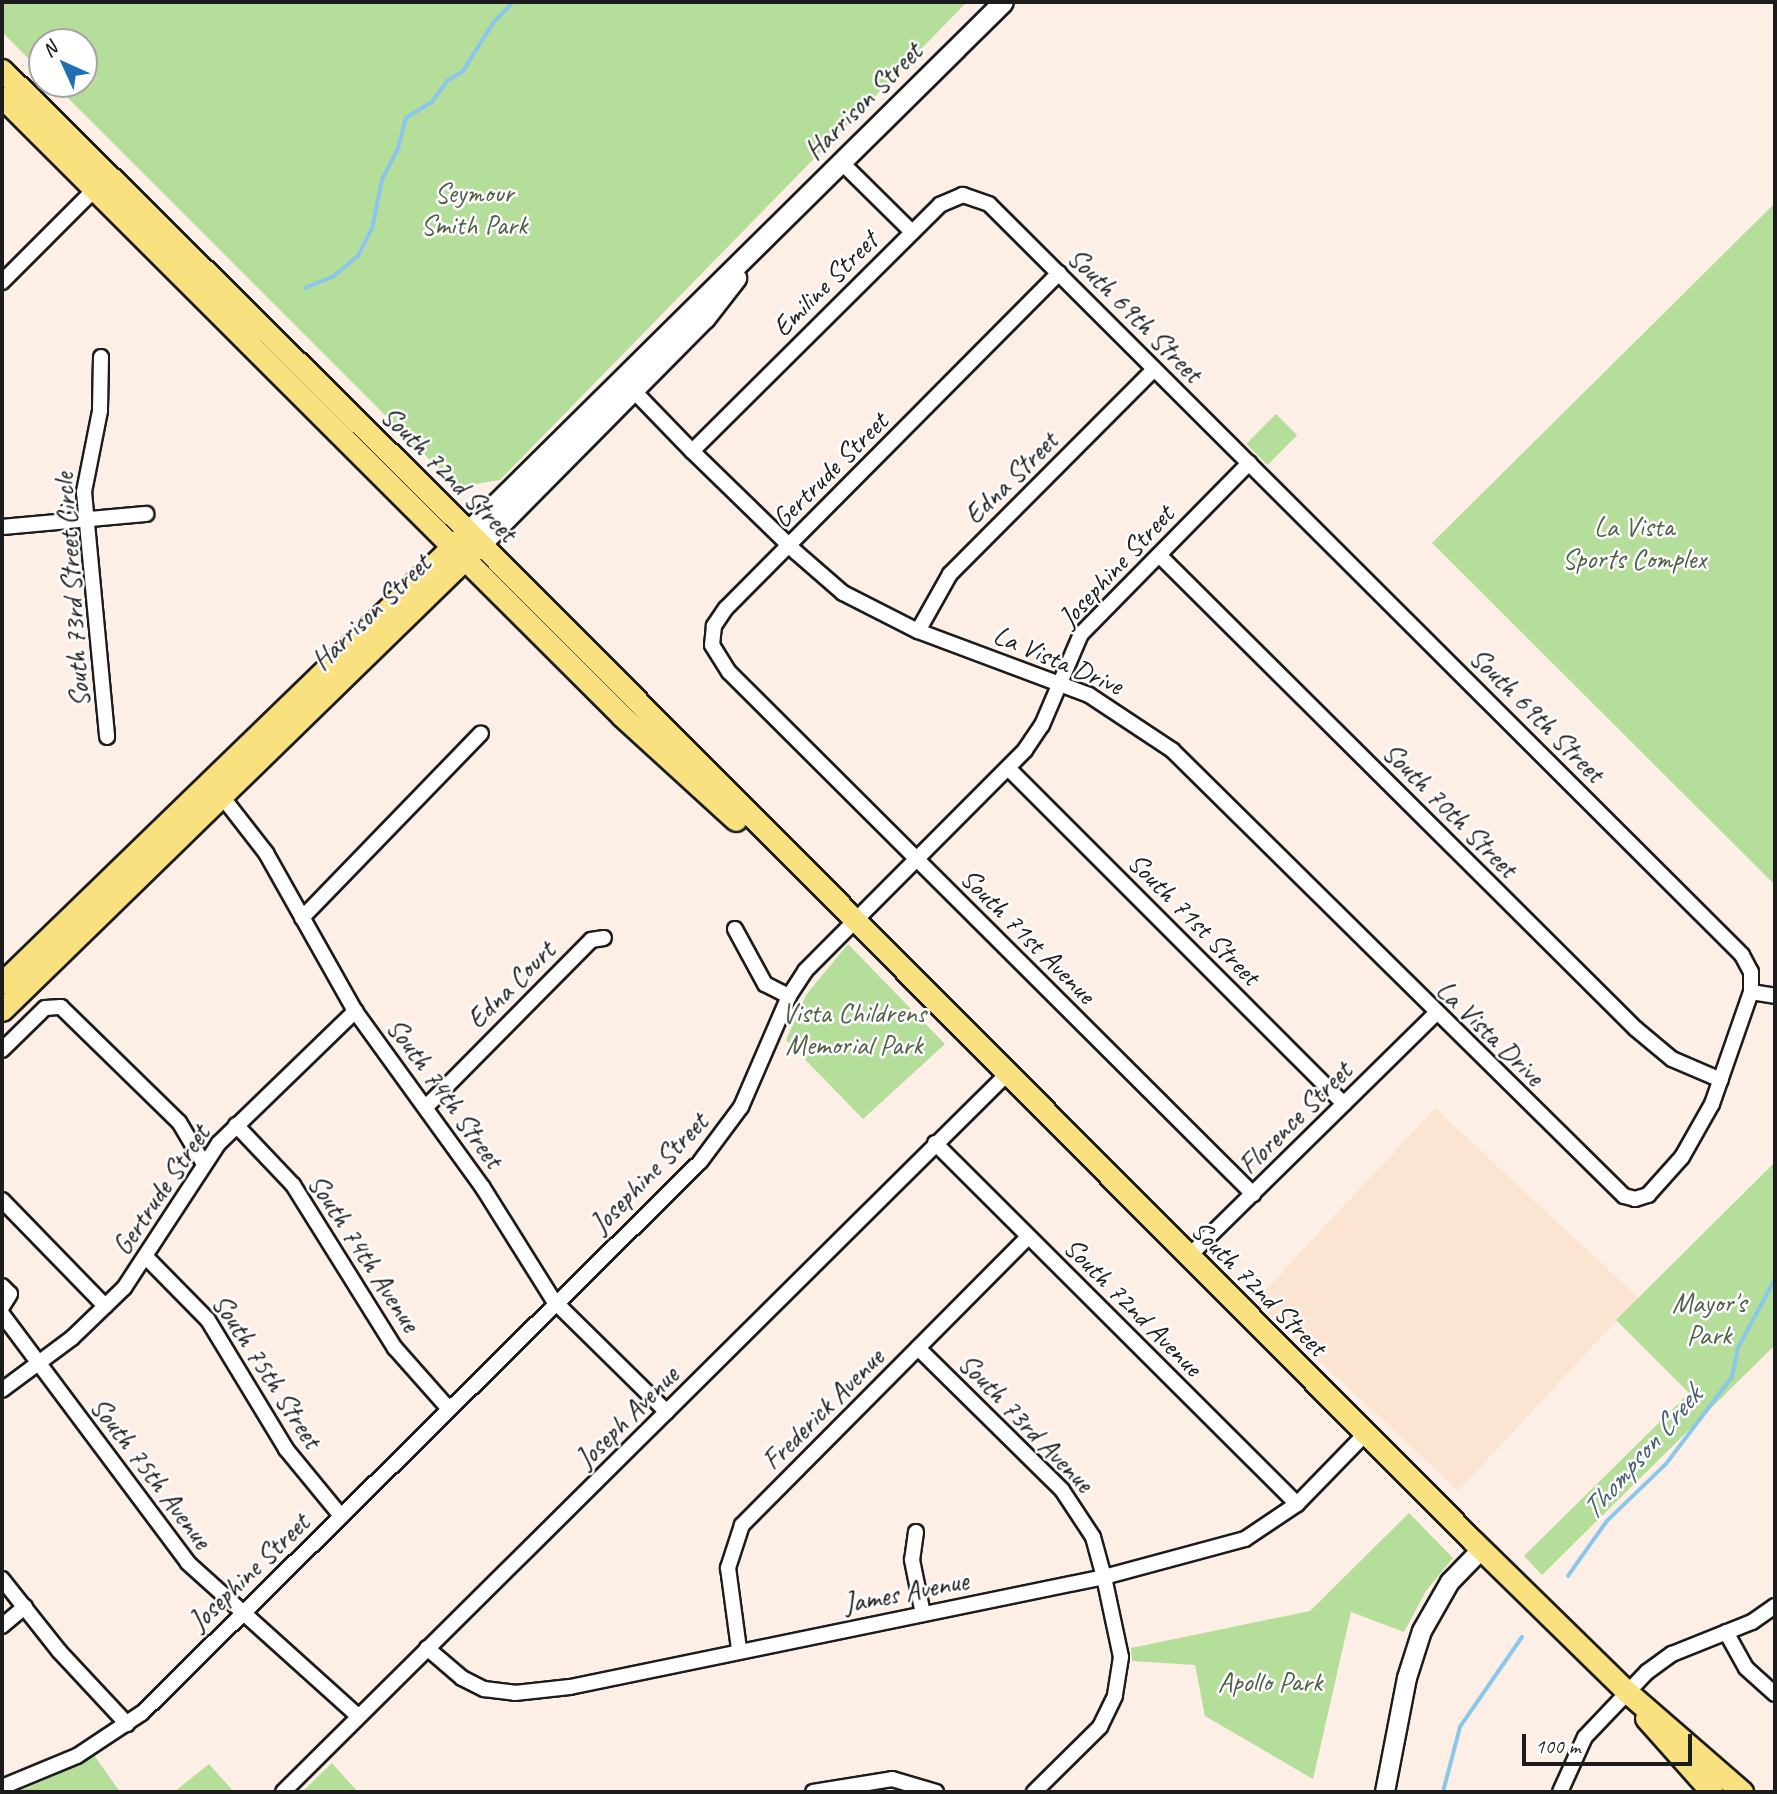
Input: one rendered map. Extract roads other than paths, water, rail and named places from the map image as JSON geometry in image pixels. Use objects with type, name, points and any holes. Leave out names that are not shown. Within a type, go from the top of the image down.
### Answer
[{"type":"main road","name":"Harrison Street","points":[[2,1010],[216,789],[627,385],[693,305],[764,241],[1003,2]]},
{"type":"main road","name":"South 72nd Street","points":[[2,70],[101,183]]},
{"type":"main road","name":"South 72nd Street","points":[[2,97],[101,183],[853,922],[1626,1691],[1742,1792]]},
{"type":"main road","name":"Harrison Street","points":[[2,984],[216,789]]},
{"type":"main road","name":"South 72nd Street","points":[[1626,1691],[1712,1792]]},
{"type":"street","points":[[841,162],[912,232]]},
{"type":"street","points":[[2,282],[101,183]]},
{"type":"street","name":"Emiline Street","points":[[692,451],[940,205],[963,195],[980,198],[1005,219]]},
{"type":"street","name":"South 69th Street","points":[[1005,219],[1733,944],[1749,967],[1751,992]]},
{"type":"street","name":"Gertrude Street","points":[[769,711],[719,662],[712,633],[721,614],[1059,273]]},
{"type":"street","name":"South 73rd Street Circle","points":[[101,357],[100,411],[85,476],[107,737]]},
{"type":"street","name":"Edna Street","points":[[918,631],[950,574],[1154,369]]},
{"type":"street","name":"La Vista Drive","points":[[627,385],[789,545],[843,593],[918,631],[1058,682],[1114,708],[1172,750],[1435,1014],[1622,1194],[1641,1199],[1682,1157],[1721,1080]]},
{"type":"street","name":"Josephine Street","points":[[2,1787],[77,1756],[127,1724],[341,1516],[554,1301],[720,1139],[752,1084],[789,996],[805,971],[1009,768],[1037,734],[1081,634],[1249,463]]},
{"type":"street","points":[[2,527],[146,514]]},
{"type":"street","name":"South 70th Street","points":[[1159,555],[1644,1037],[1683,1065],[1721,1080]]},
{"type":"street","name":"South 71st Avenue","points":[[769,711],[1252,1194]]},
{"type":"street","points":[[302,918],[481,733]]},
{"type":"street","name":"South 71st Street","points":[[1009,768],[1344,1104]]},
{"type":"street","name":"South 74th Street","points":[[216,789],[265,853],[355,1011],[426,1107],[554,1301],[667,1412]]},
{"type":"street","points":[[735,929],[765,984],[789,996]]},
{"type":"street","name":"Edna Court","points":[[426,1107],[591,940],[604,938]]},
{"type":"street","points":[[1721,1080],[1751,992],[1775,996]]},
{"type":"street","points":[[2,1050],[45,1009],[61,1007],[179,1122],[204,1164]]},
{"type":"street","name":"Gertrude Street","points":[[2,1390],[38,1364],[105,1306],[146,1257],[204,1164],[236,1125],[355,1011]]},
{"type":"street","name":"Florence Street","points":[[1188,1257],[1435,1014]]},
{"type":"street","name":"Joseph Avenue","points":[[283,1792],[1005,1076]]},
{"type":"street","name":"South 74th Avenue","points":[[236,1125],[293,1185],[395,1348],[449,1409]]},
{"type":"street","name":"South 72nd Avenue","points":[[935,1143],[1297,1504]]},
{"type":"street","points":[[2,1200],[105,1306]]},
{"type":"street","name":"Frederick Avenue","points":[[739,1649],[728,1568],[742,1525],[1028,1237]]},
{"type":"street","name":"South 75th Street","points":[[146,1257],[208,1320],[286,1449],[341,1516]]},
{"type":"street","points":[[2,1286],[10,1294],[2,1307]]},
{"type":"street","name":"South 75th Avenue","points":[[2,1314],[188,1563],[239,1613],[358,1716]]},
{"type":"street","name":"South 73rd Avenue","points":[[918,1348],[1062,1490],[1093,1537],[1104,1577],[1121,1657],[1115,1696],[1100,1727],[1034,1792]]},
{"type":"street","name":"James Avenue","points":[[427,1648],[462,1678],[484,1689],[515,1693],[570,1687],[739,1649],[1104,1577],[1216,1550],[1274,1523],[1297,1504],[1366,1433]]},
{"type":"street","points":[[916,1532],[912,1560],[923,1614]]},
{"type":"street","points":[[1385,1792],[1407,1678],[1422,1632],[1450,1582],[1482,1549]]},
{"type":"street","points":[[2,1578],[127,1724]]},
{"type":"street","points":[[1560,1792],[1585,1737],[1626,1691],[1672,1654],[1726,1632],[1775,1606]]},
{"type":"street","points":[[2,1626],[25,1608]]},
{"type":"street","points":[[1726,1632],[1746,1668],[1775,1694]]},
{"type":"street","points":[[813,1792],[892,1779],[936,1792]]},
{"type":"waterway","points":[[305,288],[334,276],[358,256],[372,229],[382,180],[398,148],[406,118],[432,102],[447,81],[463,71],[494,22],[513,2]]},
{"type":"waterway","name":"Thompson Creek","points":[[1568,1576],[1607,1521],[1666,1464],[1732,1377],[1738,1348],[1775,1279]]},
{"type":"waterway","name":"Thompson Creek","points":[[1443,1792],[1460,1727],[1522,1637]]},
{"type":"park label","name":"Seymour Smith Park","points":[[474,209]]},
{"type":"park label","name":"La Vista Sports Complex","points":[[1634,543]]},
{"type":"park label","name":"Vista Childrens Memorial Park","points":[[854,1029]]},
{"type":"park label","name":"Mayor's Park","points":[[1709,1319]]},
{"type":"park label","name":"Apollo Park","points":[[1270,1682]]}]
